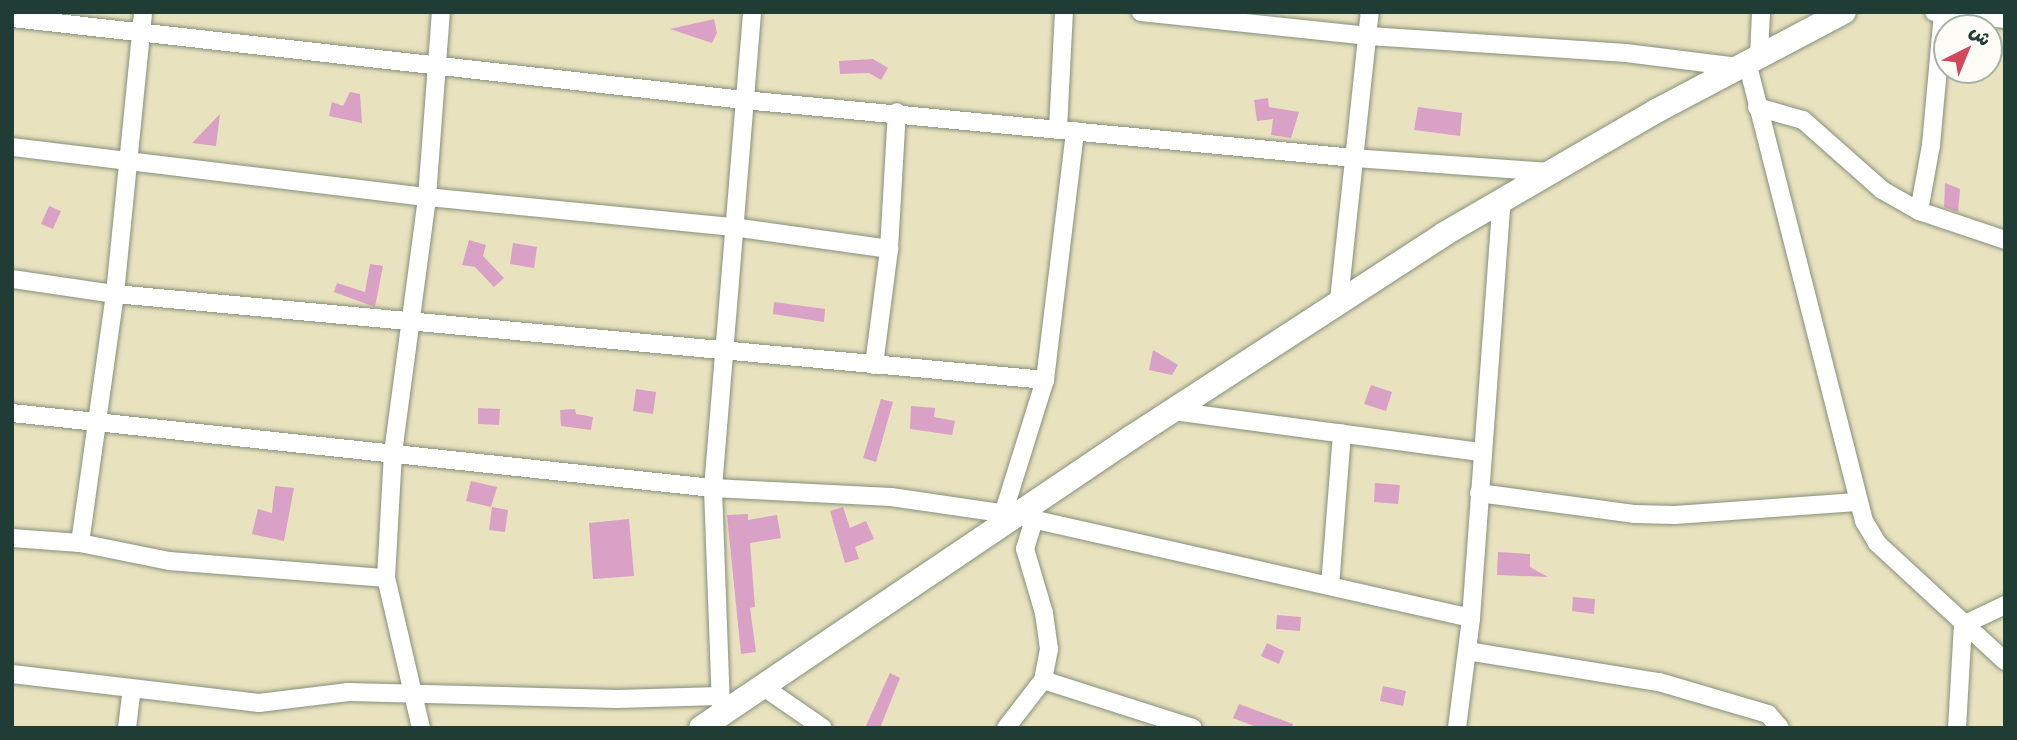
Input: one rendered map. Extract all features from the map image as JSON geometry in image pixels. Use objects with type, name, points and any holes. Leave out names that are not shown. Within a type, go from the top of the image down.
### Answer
[{"type":"main road","points":[[701,728],[721,705],[765,688],[1339,300],[1547,172],[1844,12]]},
{"type":"street","points":[[80,543],[93,424],[115,294],[143,12]]},
{"type":"street","points":[[421,728],[416,691],[386,578],[393,453],[426,197],[441,12]]},
{"type":"street","points":[[12,674],[259,704],[348,692],[416,691],[721,705],[713,488],[752,12]]},
{"type":"street","points":[[1006,728],[1043,680],[1049,649],[1044,613],[1017,516],[1045,380],[1066,130],[1064,12]]},
{"type":"street","points":[[1141,12],[1369,36],[1748,62]]},
{"type":"street","points":[[1339,300],[1370,12]]},
{"type":"street","points":[[1760,12],[1748,62],[1857,502],[1877,543],[2005,661]]},
{"type":"street","points":[[1934,12],[2005,19]]},
{"type":"street","points":[[1919,211],[1931,145],[1943,13]]},
{"type":"street","points":[[12,18],[141,35],[744,100],[897,112],[1354,158],[1547,172]]},
{"type":"street","points":[[1757,107],[1803,120],[1882,190],[1919,211],[2005,240]]},
{"type":"street","points":[[874,365],[889,249],[897,112]]},
{"type":"street","points":[[12,147],[426,197],[733,227],[889,249]]},
{"type":"street","points":[[1457,728],[1471,618],[1502,200]]},
{"type":"street","points":[[12,279],[115,294],[723,353],[1045,380]]},
{"type":"street","points":[[1173,411],[1482,452]]},
{"type":"street","points":[[12,413],[93,424],[713,488],[891,497],[1017,516],[1471,618]]},
{"type":"street","points":[[1330,586],[1342,433]]},
{"type":"street","points":[[1479,493],[1634,514],[1675,515],[1857,502]]},
{"type":"street","points":[[12,538],[80,543],[169,561],[386,578]]},
{"type":"street","points":[[1964,625],[2005,605]]},
{"type":"street","points":[[1957,728],[1964,625]]},
{"type":"street","points":[[1467,651],[1659,682],[1768,714],[1780,728]]},
{"type":"street","points":[[1043,680],[1193,728]]},
{"type":"street","points":[[127,728],[132,688]]},
{"type":"street","points":[[765,688],[823,728]]},
{"type":"building","points":[[714,19],[717,33],[712,43],[670,29]]},
{"type":"building","points":[[873,59],[888,68],[881,80],[869,73],[840,74],[839,61]]},
{"type":"building","points":[[350,92],[360,94],[362,123],[329,116],[332,102],[343,106]]},
{"type":"building","points":[[1268,98],[1269,107],[1299,112],[1291,138],[1271,135],[1273,119],[1257,121],[1254,100]]},
{"type":"building","points":[[1418,107],[1462,113],[1460,136],[1414,130]]},
{"type":"building","points":[[220,114],[216,146],[192,143]]},
{"type":"building","points":[[1945,183],[1960,189],[1958,212],[1944,207]]},
{"type":"building","points":[[49,206],[61,211],[53,229],[41,224]]},
{"type":"building","points":[[469,240],[486,245],[483,256],[504,278],[494,287],[475,267],[462,265]]},
{"type":"building","points":[[513,243],[537,247],[534,268],[510,264]]},
{"type":"building","points":[[370,264],[383,266],[375,307],[334,292],[337,283],[365,292]]},
{"type":"building","points":[[774,302],[825,309],[824,322],[773,314]]},
{"type":"building","points":[[1153,350],[1178,365],[1172,375],[1149,370]]},
{"type":"building","points":[[1371,385],[1392,392],[1386,411],[1364,404]]},
{"type":"building","points":[[636,389],[656,392],[653,414],[633,411]]},
{"type":"building","points":[[881,399],[893,402],[876,462],[863,458]]},
{"type":"building","points":[[911,406],[935,408],[934,417],[955,421],[952,435],[910,429]]},
{"type":"building","points":[[478,408],[500,409],[499,425],[478,424]]},
{"type":"building","points":[[575,409],[576,414],[593,417],[591,430],[561,426],[560,410]]},
{"type":"building","points":[[471,481],[497,487],[491,507],[466,501]]},
{"type":"building","points":[[1375,483],[1400,485],[1398,504],[1374,502]]},
{"type":"building","points":[[275,486],[294,488],[284,541],[252,534],[258,509],[272,513]]},
{"type":"building","points":[[492,507],[508,510],[505,532],[489,530]]},
{"type":"building","points":[[843,507],[850,528],[866,521],[874,539],[855,547],[859,559],[845,563],[830,511]]},
{"type":"building","points":[[748,514],[748,520],[777,515],[781,538],[750,543],[755,607],[750,608],[756,652],[741,654],[727,515]]},
{"type":"building","points":[[629,519],[634,576],[593,579],[589,523]]},
{"type":"building","points":[[1498,552],[1530,554],[1530,567],[1548,577],[1497,575]]},
{"type":"building","points":[[1573,597],[1595,599],[1594,614],[1572,611]]},
{"type":"building","points":[[1277,615],[1301,617],[1300,631],[1276,629]]},
{"type":"building","points":[[1267,643],[1284,651],[1279,664],[1261,656]]},
{"type":"building","points":[[890,673],[900,678],[880,728],[865,728]]},
{"type":"building","points":[[1383,686],[1406,691],[1403,706],[1380,701]]},
{"type":"building","points":[[1239,704],[1293,724],[1293,728],[1259,728],[1233,718]]}]
